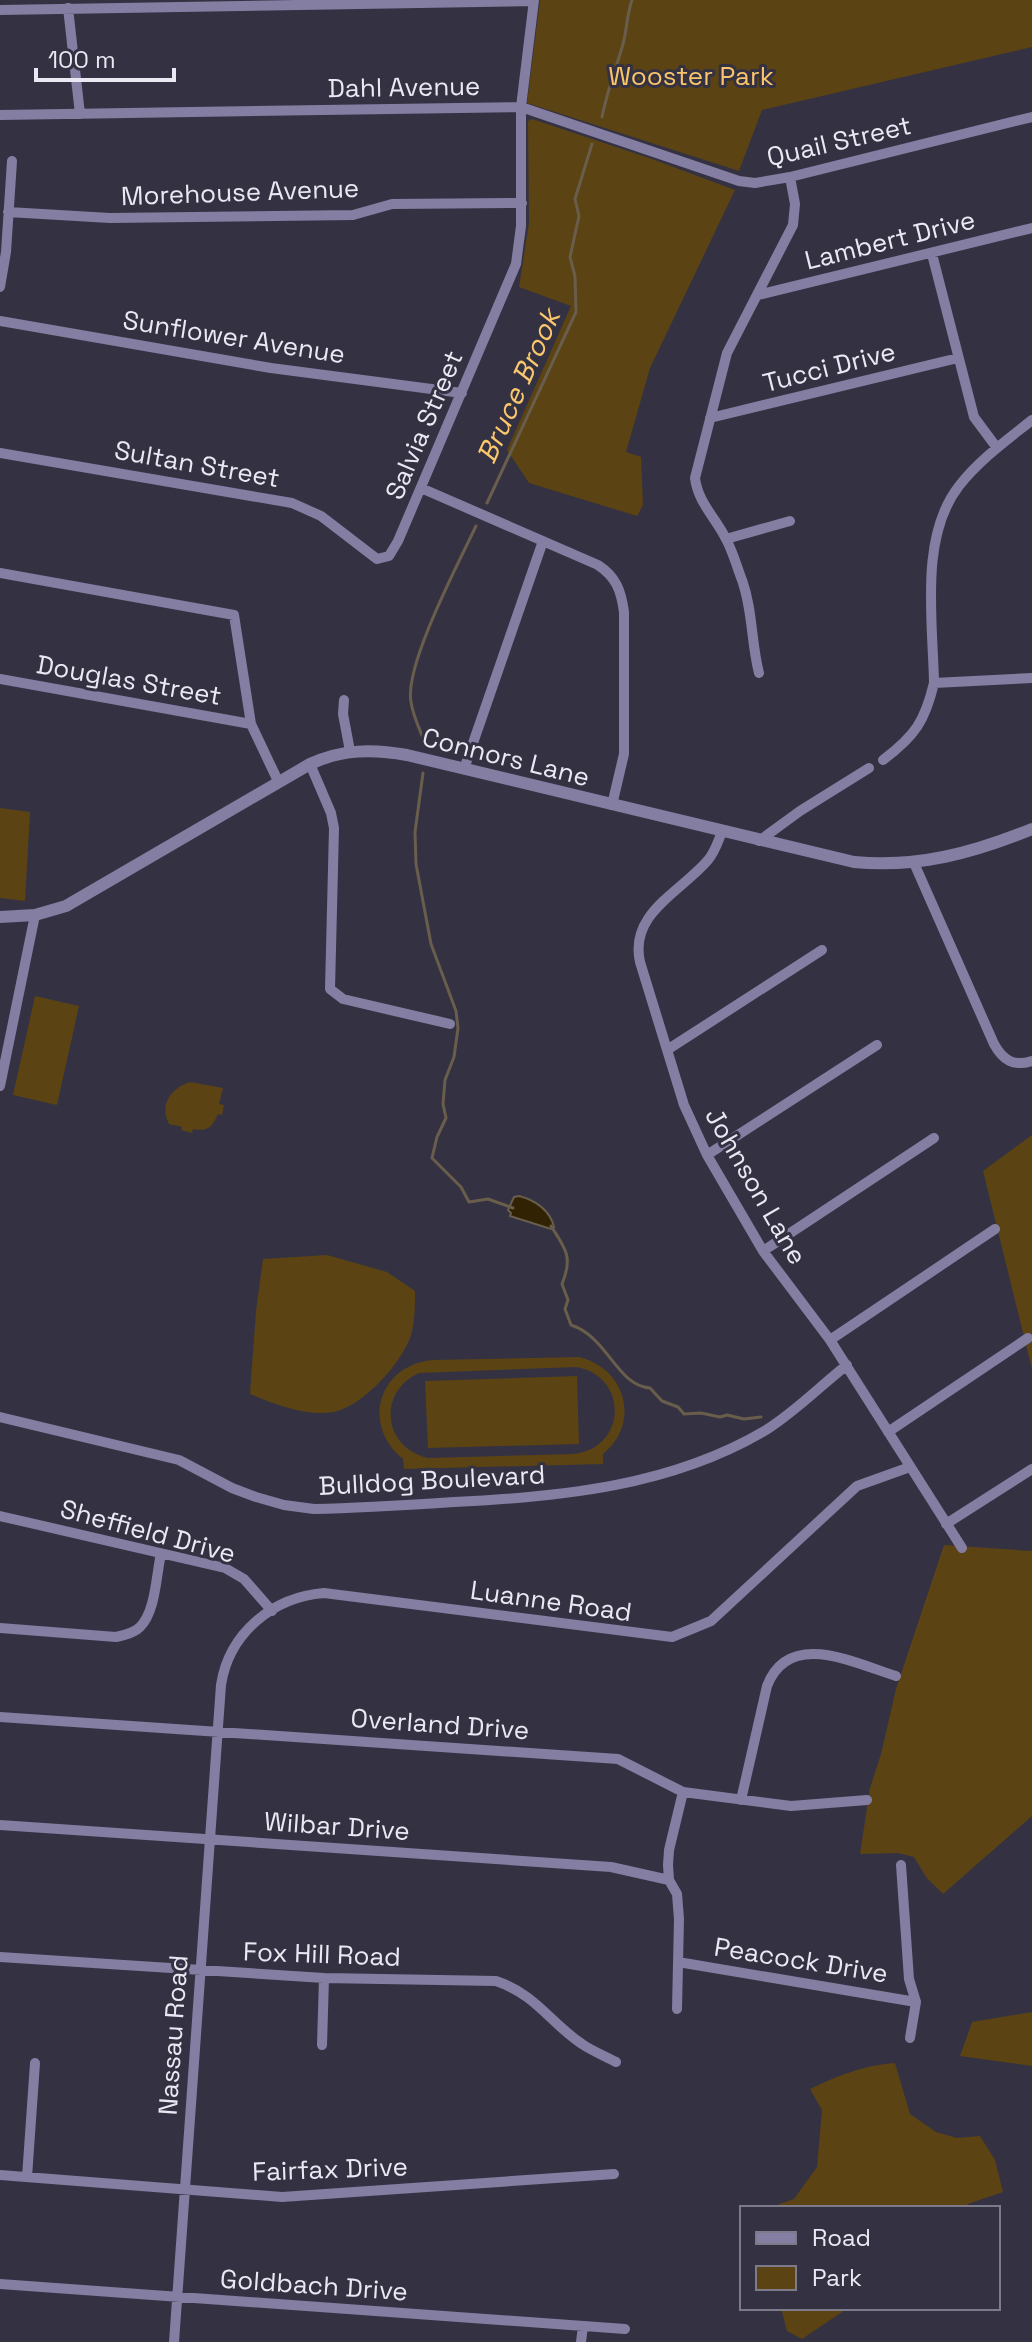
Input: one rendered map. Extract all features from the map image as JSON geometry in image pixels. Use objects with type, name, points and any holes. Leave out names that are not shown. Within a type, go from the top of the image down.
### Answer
[{"type":"street","points":[[0,10],[534,0]]},
{"type":"street","name":"Salvia Street","points":[[371,556],[383,559],[394,550],[516,264],[522,203],[521,107],[534,0]]},
{"type":"street","points":[[68,8],[80,114]]},
{"type":"street","name":"Dahl Avenue","points":[[0,115],[521,107]]},
{"type":"street","name":"Quail Street","points":[[521,107],[739,181],[755,183],[1032,117]]},
{"type":"street","points":[[0,287],[6,252],[12,161]]},
{"type":"street","points":[[759,673],[747,594],[726,539],[696,489],[697,468],[727,353],[793,225],[795,204],[790,177]]},
{"type":"street","name":"Morehouse Avenue","points":[[8,212],[110,218],[353,215],[392,204],[522,203]]},
{"type":"street","name":"Lambert Drive","points":[[758,295],[1032,228]]},
{"type":"street","points":[[932,254],[974,417],[997,448]]},
{"type":"street","name":"Sunflower Avenue","points":[[0,321],[271,368],[462,393]]},
{"type":"street","name":"Tucci Drive","points":[[710,418],[958,358]]},
{"type":"street","points":[[883,760],[917,730],[934,683],[932,571],[937,531],[944,510],[957,488],[997,448],[1032,420]]},
{"type":"street","name":"Sultan Street","points":[[0,453],[292,503],[321,516],[371,556]]},
{"type":"street","points":[[421,488],[598,565],[614,579],[620,590],[624,612],[624,754],[612,805]]},
{"type":"street","points":[[726,539],[790,521]]},
{"type":"street","points":[[464,769],[543,541]]},
{"type":"street","points":[[0,573],[234,615],[251,724],[278,781]]},
{"type":"street","points":[[934,683],[1032,678]]},
{"type":"street","name":"Douglas Street","points":[[0,679],[251,724]]},
{"type":"street","points":[[344,700],[343,714],[350,751]]},
{"type":"street","name":"Connors Lane","points":[[0,917],[35,915],[66,906],[278,781],[310,764],[350,751],[389,752],[843,860],[914,863],[982,849],[1032,829]]},
{"type":"street","points":[[310,764],[331,813],[334,828],[330,989],[343,999],[450,1024]]},
{"type":"street","points":[[759,841],[869,768]]},
{"type":"street","name":"Johnson Lane","points":[[722,832],[708,859],[650,915],[639,934],[640,962],[684,1105],[707,1155],[763,1251],[847,1365],[962,1548]]},
{"type":"street","points":[[914,863],[994,1044],[1002,1057],[1011,1063],[1032,1061]]},
{"type":"street","points":[[0,1086],[35,915]]},
{"type":"street","points":[[667,1050],[822,950]]},
{"type":"street","points":[[707,1155],[877,1045]]},
{"type":"street","points":[[763,1251],[934,1138]]},
{"type":"street","points":[[830,1340],[995,1229]]},
{"type":"street","points":[[888,1432],[1028,1338]]},
{"type":"street","name":"Bulldog Boulevard","points":[[0,1417],[179,1460],[232,1488],[284,1505],[314,1509],[525,1499],[617,1485],[681,1468],[728,1449],[791,1413],[847,1365]]},
{"type":"street","name":"Luanne Road","points":[[217,1731],[222,1674],[232,1648],[242,1634],[295,1597],[324,1593],[672,1637],[711,1621],[857,1486],[910,1467]]},
{"type":"street","points":[[946,1524],[1032,1469]]},
{"type":"street","name":"Sheffield Drive","points":[[0,1516],[225,1568],[235,1573],[272,1611]]},
{"type":"street","points":[[0,1628],[116,1637],[131,1633],[141,1626],[150,1608],[161,1554]]},
{"type":"street","points":[[741,1800],[767,1686],[780,1663],[791,1657],[820,1654],[896,1676]]},
{"type":"street","name":"Overland Drive","points":[[0,1717],[618,1759],[683,1792],[791,1806],[867,1800]]},
{"type":"street","name":"Nassau Road","points":[[174,2342],[217,1731]]},
{"type":"street","points":[[677,2009],[677,1894],[669,1880],[669,1850],[683,1792]]},
{"type":"street","name":"Wilbar Drive","points":[[0,1825],[611,1867],[669,1880]]},
{"type":"street","points":[[901,1865],[909,1979],[916,2002],[910,2038]]},
{"type":"street","name":"Fox Hill Road","points":[[0,1957],[324,1978],[496,1981],[514,1987],[531,1998],[582,2044],[616,2062]]},
{"type":"street","name":"Peacock Drive","points":[[678,1962],[916,2002]]},
{"type":"street","points":[[322,2045],[324,1978]]},
{"type":"street","points":[[27,2177],[35,2063]]},
{"type":"street","name":"Fairfax Drive","points":[[0,2175],[282,2197],[614,2174]]},
{"type":"street","name":"Goldbach Drive","points":[[0,2284],[625,2329]]},
{"type":"street","points":[[581,2342],[583,2326]]},
{"type":"green space","name":"Wooster Park","points":[[540,0],[1032,0],[1032,47],[762,110],[739,171],[527,103]]},
{"type":"green space","points":[[532,119],[735,190],[650,368],[626,452],[641,457],[643,505],[637,516],[529,483],[507,450],[571,306],[519,287],[529,223],[528,121]]},
{"type":"green space","points":[[0,808],[30,812],[25,901],[0,898]]},
{"type":"green space","points":[[35,996],[79,1006],[57,1105],[13,1095]]},
{"type":"green space","points":[[190,1082],[223,1088],[219,1104],[224,1105],[222,1115],[218,1114],[209,1128],[193,1129],[192,1133],[169,1124],[165,1110],[172,1093]]},
{"type":"green space","points":[[1032,1135],[1032,1369],[983,1171]]},
{"type":"green space","points":[[327,1255],[387,1272],[415,1291],[413,1324],[407,1346],[391,1370],[369,1392],[334,1412],[302,1411],[250,1394],[263,1259]]},
{"type":"green space","points":[[579,1357],[608,1372],[617,1384],[623,1398],[622,1427],[603,1454],[603,1464],[404,1469],[403,1459],[382,1430],[382,1399],[388,1385],[399,1373],[414,1364],[433,1360]],"holes":[[[577,1367],[594,1374],[606,1385],[613,1398],[615,1413],[612,1427],[603,1440],[591,1449],[573,1454],[428,1458],[413,1452],[394,1432],[391,1419],[396,1393],[419,1373]]]},
{"type":"green space","points":[[577,1376],[579,1444],[428,1448],[425,1381]]},
{"type":"green space","points":[[944,1545],[1032,1551],[1032,1816],[943,1894],[926,1877],[914,1857],[898,1853],[860,1854],[870,1788],[896,1689]]},
{"type":"green space","points":[[1032,2012],[1032,2066],[960,2056],[972,2022]]},
{"type":"green space","points":[[895,2063],[910,2114],[936,2132],[957,2138],[980,2136],[995,2160],[1003,2192],[968,2206],[774,2206],[794,2199],[817,2167],[822,2110],[810,2089],[872,2066]]},
{"type":"green space","points":[[782,2310],[845,2310],[802,2339],[787,2331]]},
{"type":"shaded area","points":[[519,1196],[541,1207],[554,1227],[551,1229],[510,1216],[508,1210],[514,1197]]},
{"type":"waterway","name":"Bruce Brook","points":[[602,117],[632,0]]},
{"type":"waterway","name":"Bruce Brook","points":[[487,503],[576,312],[575,276],[570,257],[579,216],[575,199],[592,144]]},
{"type":"waterway","name":"Bruce Brook","points":[[425,743],[411,702],[416,664],[434,614],[476,526]]},
{"type":"waterway","name":"Bruce Brook","points":[[423,773],[415,832],[416,864],[431,944],[456,1011],[458,1028],[454,1057],[445,1080],[443,1104],[446,1118],[432,1158],[461,1187],[469,1202],[488,1199],[513,1208]]},
{"type":"waterway","name":"Bruce Brook","points":[[551,1226],[566,1254],[567,1267],[562,1284],[568,1300],[565,1309],[571,1325],[594,1339],[629,1379],[650,1388],[662,1401],[678,1407],[684,1414],[727,1415],[744,1419],[761,1417]]}]
